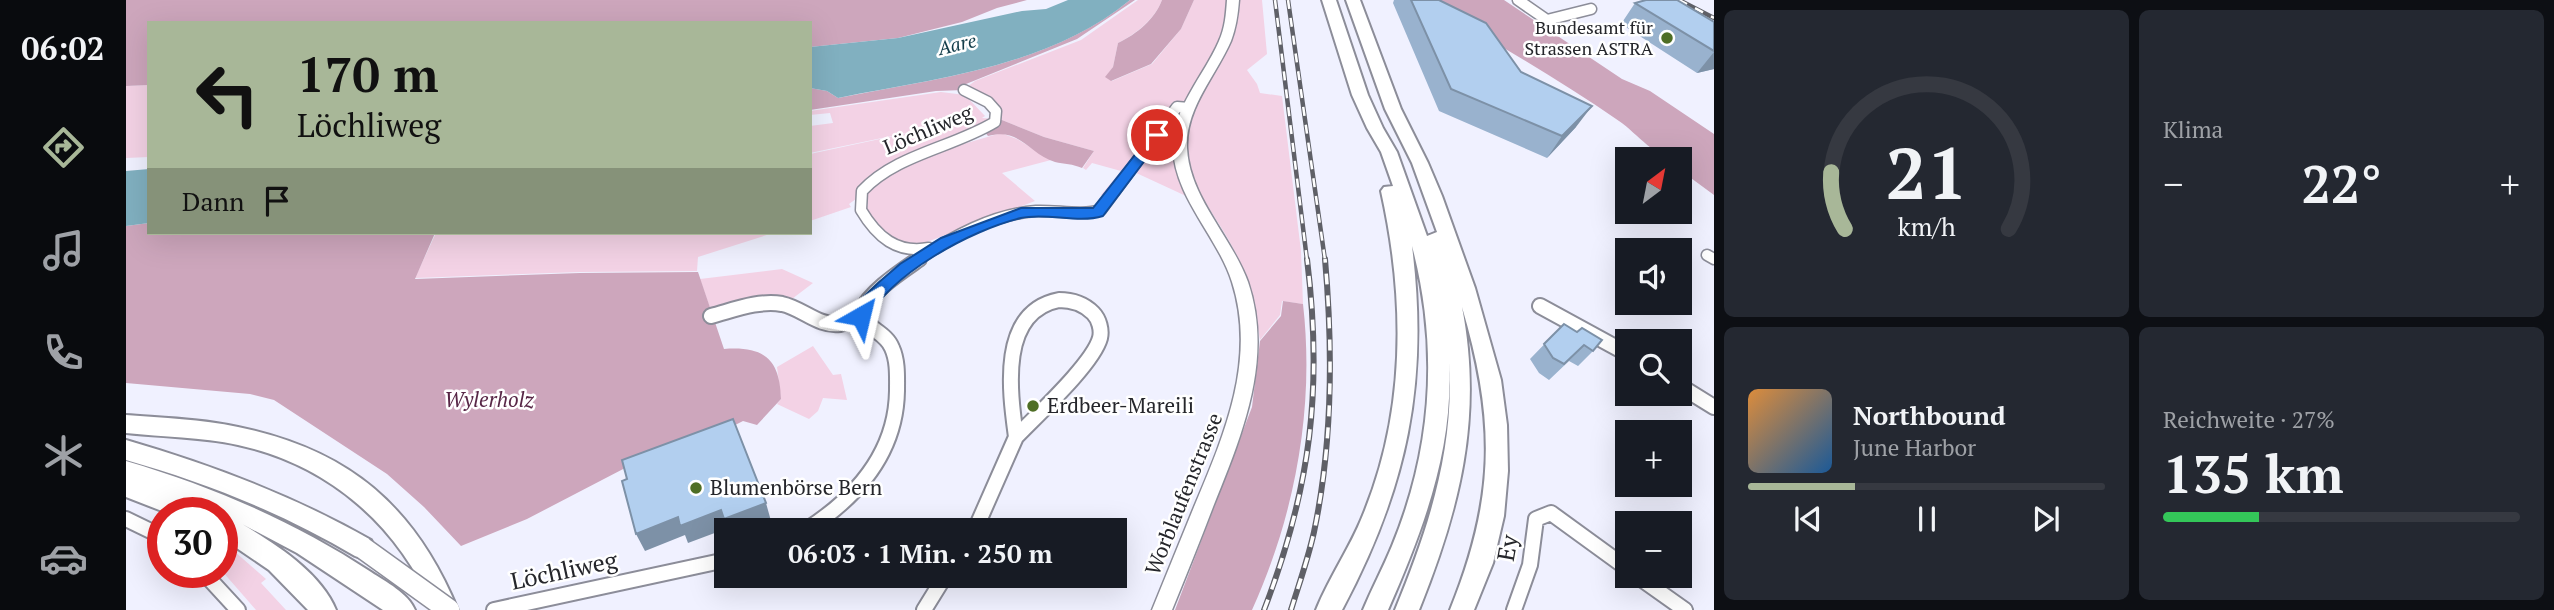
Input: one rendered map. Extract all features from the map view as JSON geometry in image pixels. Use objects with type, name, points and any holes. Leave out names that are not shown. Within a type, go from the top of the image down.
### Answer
[{"type":"highway","points":[[1329,0],[1373,124],[1388,150],[1429,274],[1438,324],[1441,374],[1437,434],[1423,494],[1401,553],[1375,610]]},
{"type":"highway","points":[[1353,0],[1400,127],[1404,152],[1442,257],[1454,302],[1462,381],[1459,442],[1451,484],[1436,536],[1406,610]]},
{"type":"highway","points":[[1328,610],[1347,576],[1372,520],[1389,469],[1401,419],[1409,349],[1409,292],[1404,248],[1376,149],[1373,124]]},
{"type":"highway","points":[[1400,127],[1416,153],[1468,292],[1484,343],[1496,400],[1499,433],[1496,496],[1482,561],[1462,610]]},
{"type":"highway","points":[[126,424],[238,436],[289,451],[328,468],[372,499],[401,528],[426,564],[445,604]]},
{"type":"highway","points":[[126,450],[249,488],[312,518],[363,548],[445,604]]},
{"type":"highway","points":[[126,471],[231,506],[294,537],[338,563],[403,610]]},
{"type":"highway","points":[[126,487],[153,497]]},
{"type":"highway","points":[[238,535],[277,561],[312,594],[324,610]]},
{"type":"main road","name":"Worblaufenstrasse","points":[[1162,610],[1237,424],[1248,380],[1249,313],[1236,272],[1191,186],[1182,162],[1182,128],[1189,108],[1227,36],[1232,22],[1233,0]]},
{"type":"street","points":[[1518,0],[1546,20],[1591,9]]},
{"type":"street","name":"Löchliweg","points":[[964,90],[993,106],[997,116],[995,122],[961,141],[886,169],[867,184],[859,201],[859,207],[867,218],[899,250],[906,253],[936,247],[1021,213],[1097,213],[1140,161],[1177,107],[1189,108]]},
{"type":"street","name":"Löchliweg","points":[[861,316],[862,309],[869,300],[906,268],[936,247]]},
{"type":"street","points":[[981,518],[1016,437],[1072,378],[1100,338],[1099,321],[1083,305],[1066,300],[1051,302],[1032,315],[1018,333],[1010,366],[1016,437]]},
{"type":"street","points":[[711,316],[750,305],[770,303],[796,308],[832,323],[840,324],[861,316],[866,324],[884,336],[894,352],[898,402],[886,449],[868,478],[842,505],[823,518]]},
{"type":"street","points":[[1540,306],[1615,347]]},
{"type":"street","points":[[1692,393],[1714,407]]},
{"type":"street","name":"Ey","points":[[1514,610],[1530,565],[1536,520],[1550,513],[1615,560]]},
{"type":"street","points":[[126,519],[147,529]]},
{"type":"street","name":"Löchliweg","points":[[494,610],[714,562]]},
{"type":"street","points":[[218,588],[238,610]]},
{"type":"street","points":[[924,610],[938,588]]},
{"type":"street","points":[[1654,588],[1685,610]]},
{"type":"shaded area","points":[[1138,0],[1162,0],[1144,25],[1118,43],[1113,67],[1106,77],[1112,81],[1152,64],[1181,29],[1194,0],[1233,0],[1231,21],[1181,128],[1191,186],[1186,196],[1132,171],[1108,200],[1101,195],[1121,171],[1092,163],[1086,170],[1083,168],[1094,151],[1044,137],[997,118],[967,87],[975,81],[1081,40]]},
{"type":"shaded area","points":[[1238,0],[1262,0],[1267,54],[1247,70],[1260,93],[1282,96],[1301,251],[1303,304],[1282,301],[1280,315],[1260,340],[1244,273],[1191,174],[1186,145],[1195,108],[1231,38],[1237,20]]},
{"type":"shaded area","points":[[147,85],[147,157],[126,158],[126,86]]},
{"type":"shaded area","points":[[941,92],[965,95],[985,116],[982,118],[996,119],[901,162],[858,193],[856,199],[849,204],[851,207],[812,220],[812,154],[959,122],[812,153],[812,126],[833,123],[830,113],[812,115],[812,111]]},
{"type":"shaded area","points":[[1001,133],[1017,139],[1051,160],[1002,173],[1035,201],[911,248],[891,239],[865,208],[868,205],[864,199],[870,186],[882,175],[943,150]]},
{"type":"shaded area","points":[[435,235],[767,235],[698,257],[697,271],[415,278]]},
{"type":"shaded area","points":[[782,269],[813,283],[788,302],[712,314],[700,279]]},
{"type":"shaded area","points":[[813,346],[833,375],[841,374],[847,400],[823,398],[818,411],[809,419],[777,404],[781,399],[777,367]]},
{"type":"shaded area","points":[[238,554],[266,579],[261,583],[286,610],[256,610],[237,588]]},
{"type":"green space","points":[[126,0],[1027,0],[962,22],[898,38],[812,47],[812,21],[147,21],[147,85],[126,86]]},
{"type":"green space","points":[[1130,0],[1135,0],[1077,39],[966,84],[963,86],[964,90],[936,91],[812,110],[812,88],[827,91],[838,98],[953,76],[1028,55],[1064,41],[1098,23]]},
{"type":"green space","points":[[1162,0],[1194,0],[1181,29],[1151,64],[1111,81],[1105,77],[1113,67],[1118,43],[1144,25]]},
{"type":"green space","points":[[1417,0],[1504,0],[1622,79],[1650,91],[1714,134],[1714,195],[1692,179],[1692,147],[1651,147],[1570,88]]},
{"type":"green space","points":[[997,118],[1044,137],[1094,151],[1082,168],[1055,162],[1016,138],[999,134],[988,136],[984,131]]},
{"type":"green space","name":"Wylerholz","points":[[147,223],[147,235],[434,235],[415,279],[698,272],[724,349],[750,350],[767,358],[777,374],[781,399],[757,425],[743,421],[698,444],[627,467],[527,519],[461,546],[424,507],[387,474],[274,400],[250,394],[126,383],[126,226]]},
{"type":"green space","points":[[1283,301],[1303,304],[1306,382],[1298,460],[1280,537],[1252,610],[1175,610],[1252,407],[1260,341],[1281,316]]},
{"type":"water","name":"Aare","points":[[1068,0],[1130,0],[1098,23],[1064,41],[991,67],[838,98],[827,91],[812,88],[812,47],[898,38],[1022,11],[1046,9]]},
{"type":"water","points":[[147,169],[147,223],[126,226],[126,171]]},
{"type":"building","points":[[1411,0],[1439,0],[1486,23],[1521,72],[1592,106],[1562,136],[1451,89]]},
{"type":"building","points":[[1646,0],[1677,0],[1714,22],[1714,51],[1635,3]]},
{"type":"building","points":[[1564,324],[1577,332],[1582,328],[1602,340],[1593,351],[1584,345],[1564,364],[1553,358],[1544,344]]},
{"type":"building","name":"Blumenbörse Bern","points":[[733,419],[766,503],[727,518],[724,518],[721,510],[680,526],[678,517],[636,534],[622,481],[627,479],[622,460]]},
{"type":"railway","points":[[1275,0],[1307,260]]},
{"type":"railway","points":[[1288,0],[1325,260]]},
{"type":"railway","points":[[1679,0],[1714,18]]},
{"type":"railway","points":[[1264,610],[1293,522],[1309,437],[1314,351],[1307,259]]},
{"type":"railway","points":[[1291,610],[1314,532],[1325,464],[1330,396],[1325,259]]},
{"type":"place","name":"Bundesamt für Strassen ASTRA","points":[[1667,38]]},
{"type":"place","name":"Erdbeer-Mareili","points":[[1033,406]]},
{"type":"place","name":"Blumenbörse Bern","points":[[696,488]]},
{"type":"route","points":[[861,316],[864,305],[883,287],[946,242],[1021,213],[1097,213],[1140,161],[1157,135]]}]
